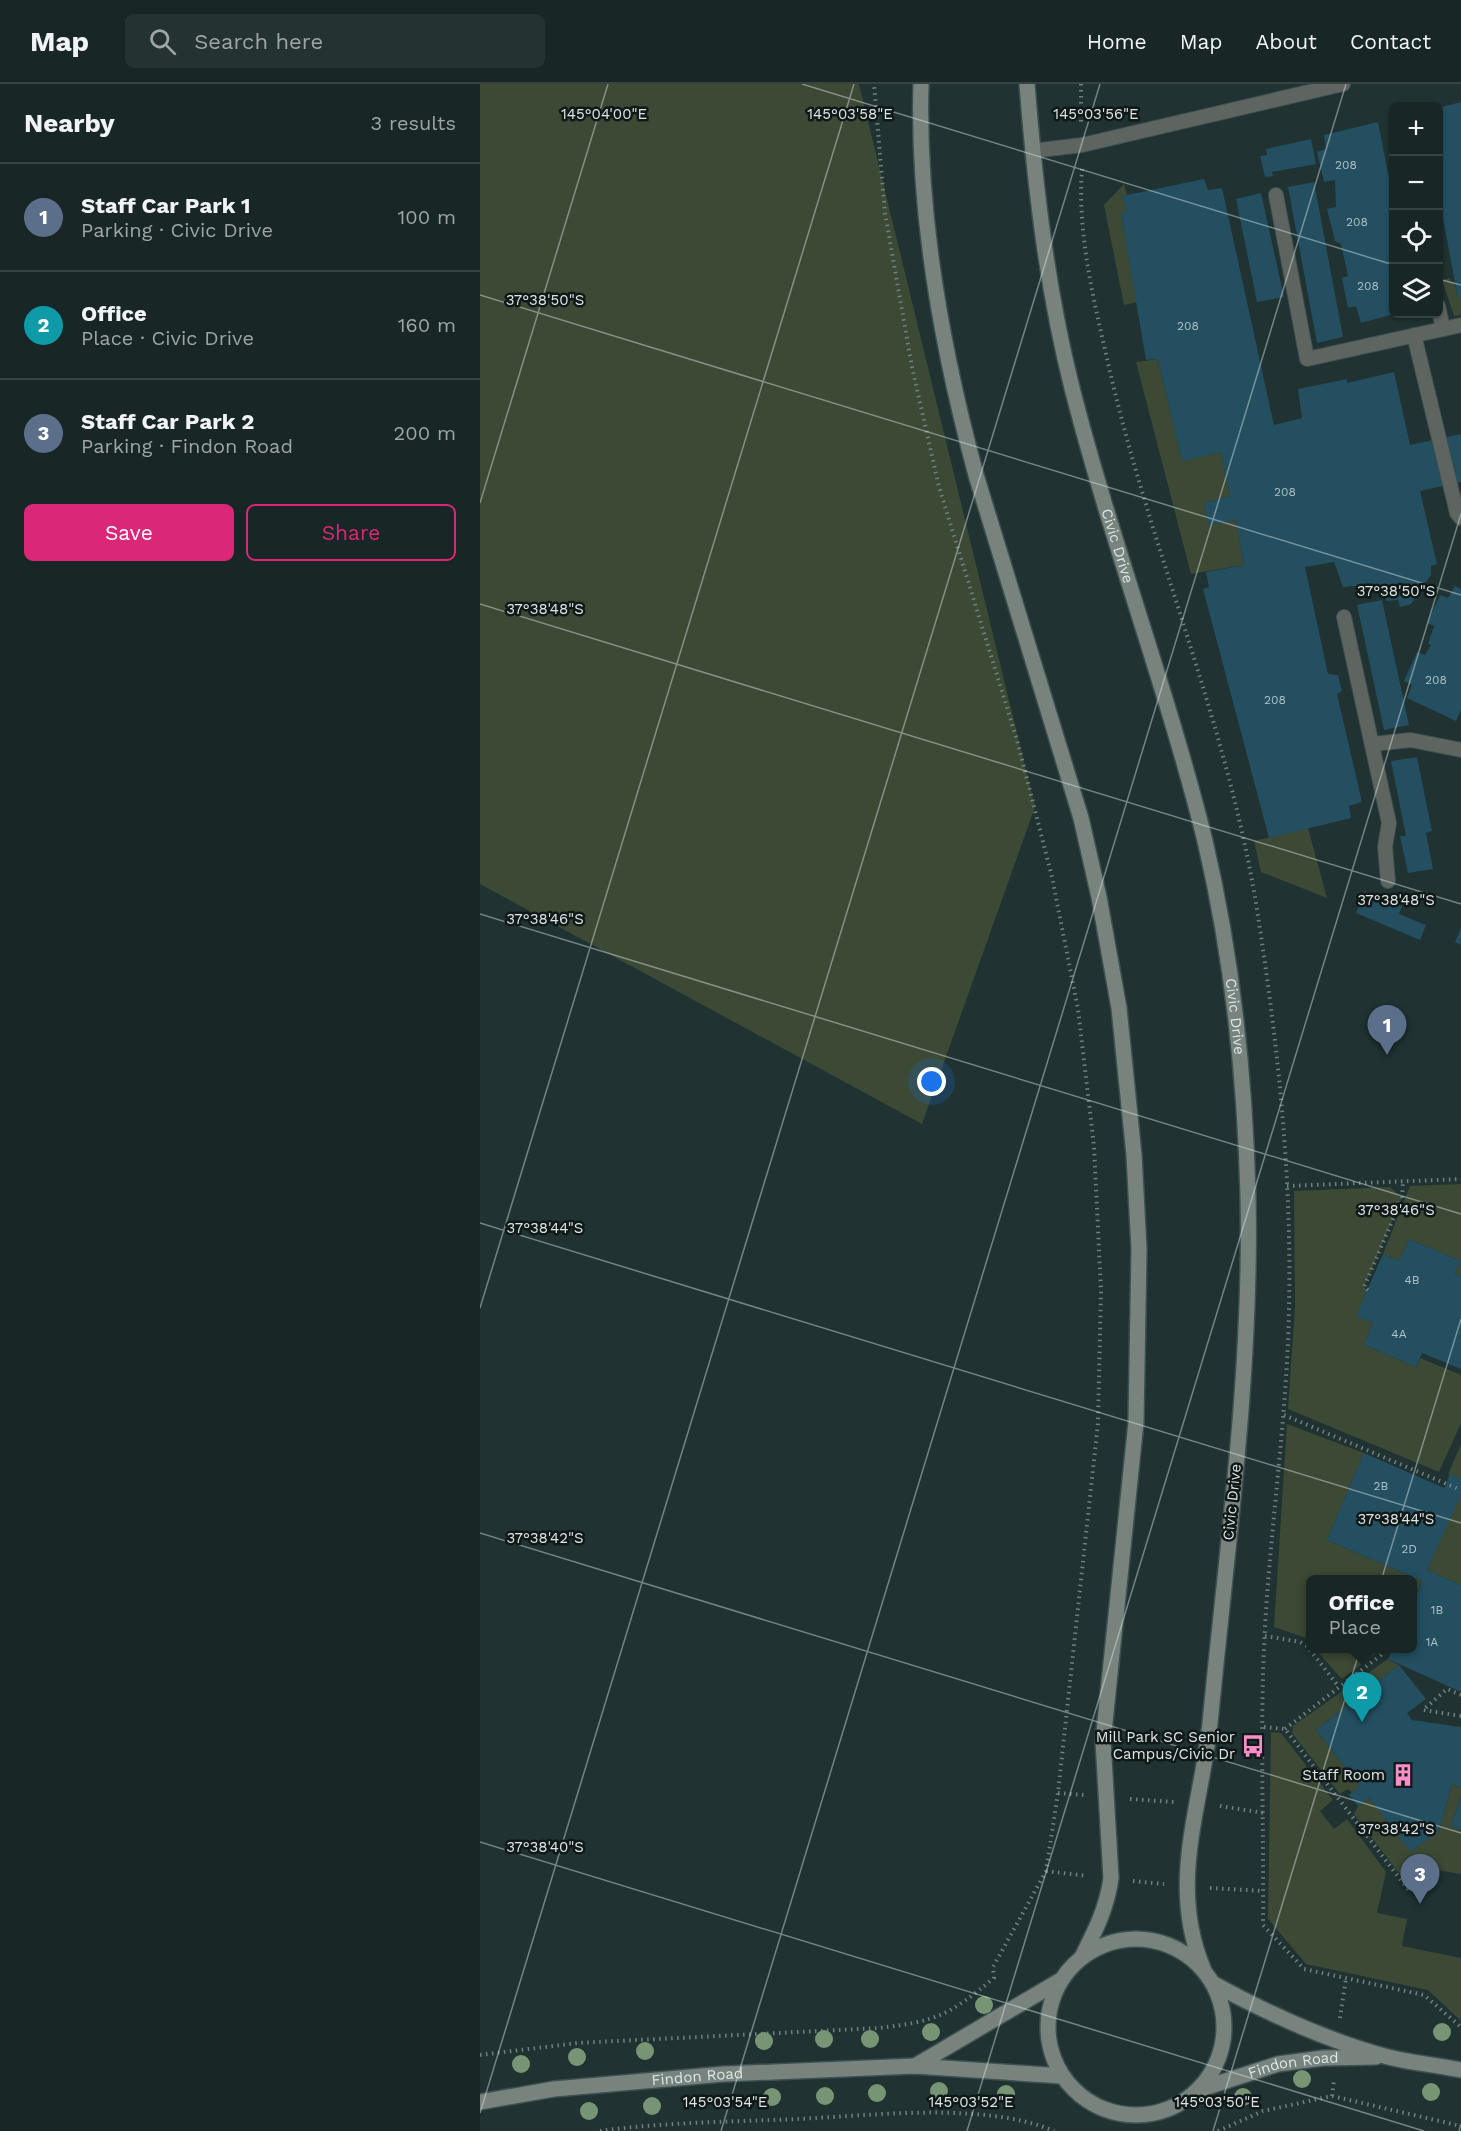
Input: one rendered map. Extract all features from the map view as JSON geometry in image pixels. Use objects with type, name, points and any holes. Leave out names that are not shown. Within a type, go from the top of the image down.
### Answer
[{"type":"main road","points":[[921,84],[924,173],[930,246],[943,333],[960,417],[1004,574],[1056,730],[1081,818],[1099,897],[1119,1008],[1135,1179],[1139,1249],[1136,1422],[1103,1741],[1111,1878],[1108,1899],[1101,1921],[1082,1957],[1061,1980],[1051,2003],[1047,2028],[1051,2053],[1062,2076],[1081,2097],[1106,2111],[1134,2116],[1159,2113],[1182,2104],[1201,2089],[1217,2066],[1225,2038],[1224,2010],[1214,1984],[1203,1968],[1182,1952],[1157,1941],[1131,1939],[1105,1945],[1082,1957]]},
{"type":"main road","name":"Civic Drive","points":[[1027,84],[1032,151],[1054,303],[1071,383],[1090,456],[1179,744],[1206,846],[1228,966],[1242,1079],[1248,1196],[1246,1330],[1206,1762],[1186,1860],[1185,1887],[1191,1934],[1203,1968]]},
{"type":"main road","name":"Findon Road","points":[[915,2066],[1061,1980]]},
{"type":"main road","name":"Findon Road","points":[[1214,1984],[1257,2007],[1307,2029],[1388,2057],[1461,2070]]},
{"type":"main road","name":"Findon Road","points":[[1201,2089],[1278,2064],[1323,2058],[1388,2057]]},
{"type":"main road","name":"Findon Road","points":[[480,2102],[554,2089],[636,2080],[915,2066],[1062,2076]]},
{"type":"lane","points":[[1032,151],[1082,146],[1343,84]]},
{"type":"lane","points":[[1276,195],[1307,359],[1461,325]]},
{"type":"lane","points":[[1441,318],[1443,329]]},
{"type":"lane","points":[[1414,335],[1457,513],[1461,518]]},
{"type":"lane","points":[[1344,617],[1389,823],[1385,847],[1388,881]]},
{"type":"lane","points":[[1373,744],[1412,740],[1461,750]]},
{"type":"path","points":[[480,2055],[577,2043],[879,2028],[917,2024],[942,2016],[962,2004],[993,1978],[993,1967],[1046,1871],[1058,1793],[1098,1423],[1101,1291],[1094,1146],[1078,1009],[1052,877],[1017,740],[942,498],[912,368],[885,213],[874,84]]},
{"type":"path","points":[[1287,1186],[1461,1179]]},
{"type":"path","points":[[1368,1290],[1364,1287],[1402,1198],[1403,1181]]},
{"type":"path","points":[[1284,1415],[1461,1490]]},
{"type":"path","points":[[1265,1636],[1300,1642],[1306,1645]]},
{"type":"path","points":[[1312,1653],[1339,1687]]},
{"type":"path","points":[[1264,1727],[1284,1729],[1382,1653]]},
{"type":"path","points":[[1461,1695],[1447,1689],[1423,1710],[1461,1716]]},
{"type":"path","points":[[1284,1729],[1410,1892]]},
{"type":"path","points":[[1058,1793],[1197,1804],[1264,1813]]},
{"type":"path","points":[[1046,1871],[1185,1887],[1264,1891]]},
{"type":"path","points":[[1218,2131],[1263,2111],[1332,2096],[1461,2126]]},
{"type":"path","points":[[600,2131],[650,2125],[945,2114],[981,2115],[1022,2122],[1054,2131]]},
{"type":"green space","points":[[480,84],[859,84],[1035,807],[922,1124],[480,884]]},
{"type":"green space","points":[[1124,184],[1127,195],[1122,196],[1127,211],[1121,213],[1137,302],[1124,305],[1104,205]]},
{"type":"green space","points":[[1450,278],[1451,282],[1454,281],[1458,297],[1461,297],[1461,315],[1454,316],[1443,280]]},
{"type":"green space","points":[[1158,359],[1182,460],[1221,452],[1230,496],[1204,503],[1209,525],[1236,520],[1244,565],[1191,574],[1136,362]]},
{"type":"green space","points":[[1308,828],[1327,898],[1261,872],[1254,841]]},
{"type":"green space","points":[[1461,1184],[1461,1261],[1409,1239],[1399,1261],[1383,1254],[1410,1186]]},
{"type":"green space","points":[[1390,1187],[1402,1198],[1364,1287],[1367,1290],[1357,1316],[1373,1323],[1364,1345],[1416,1367],[1420,1358],[1461,1375],[1461,1423],[1439,1472],[1288,1409],[1295,1307],[1294,1191]]},
{"type":"green space","points":[[1461,1261],[1461,1276],[1455,1274]]},
{"type":"green space","points":[[1287,1424],[1364,1453],[1327,1540],[1408,1575],[1306,1575],[1306,1638],[1274,1627]]},
{"type":"green space","points":[[1461,1444],[1461,1479],[1448,1474]]},
{"type":"green space","points":[[1461,1495],[1461,1585],[1427,1570]]},
{"type":"green space","points":[[1417,1579],[1422,1581],[1417,1592]]},
{"type":"green space","points":[[1319,1653],[1376,1653],[1342,1679]]},
{"type":"green space","points":[[1388,1659],[1399,1665],[1316,1730],[1360,1786],[1352,1793],[1348,1789],[1340,1794],[1292,1733],[1293,1726]]},
{"type":"green space","points":[[1271,1732],[1281,1733],[1333,1800],[1320,1811],[1334,1829],[1347,1819],[1386,1872],[1377,1913],[1407,1919],[1402,1946],[1461,1958],[1461,2021],[1428,1990],[1306,1964],[1268,1919]]},
{"type":"green space","points":[[1452,1784],[1461,1788],[1461,1796],[1451,1826],[1461,1830],[1461,1874],[1415,1866],[1413,1882],[1404,1880],[1354,1814],[1358,1806],[1369,1798],[1412,1851],[1439,1830]]},
{"type":"building","points":[[1461,102],[1461,297],[1458,298],[1443,218],[1443,107]]},
{"type":"building","points":[[1378,122],[1389,178],[1389,315],[1361,323],[1356,306],[1348,308],[1342,278],[1348,276],[1341,244],[1335,241],[1327,209],[1336,207],[1335,180],[1324,182],[1317,152],[1326,149],[1324,135]]},
{"type":"building","points":[[1311,139],[1316,164],[1272,172],[1273,176],[1265,177],[1260,156],[1267,155],[1266,149]]},
{"type":"building","points":[[1204,179],[1208,190],[1222,188],[1274,425],[1302,418],[1298,389],[1347,379],[1347,383],[1394,372],[1410,445],[1461,434],[1461,482],[1420,491],[1437,564],[1431,566],[1431,575],[1411,604],[1400,607],[1398,600],[1386,601],[1383,589],[1358,594],[1356,586],[1343,587],[1334,562],[1305,567],[1328,674],[1338,675],[1342,691],[1337,694],[1362,802],[1349,806],[1351,818],[1269,838],[1203,589],[1209,587],[1206,572],[1244,565],[1236,520],[1209,525],[1204,503],[1230,496],[1221,452],[1182,461],[1158,359],[1146,360],[1121,213],[1127,211],[1122,196]]},
{"type":"building","points":[[1314,182],[1343,337],[1317,343],[1288,187]]},
{"type":"building","points":[[1261,193],[1284,297],[1257,302],[1236,199]]},
{"type":"building","points":[[1455,586],[1461,589],[1461,710],[1456,721],[1407,698],[1412,685],[1404,681],[1417,652],[1425,655],[1431,645],[1428,644],[1434,626],[1427,623],[1440,595],[1448,598]]},
{"type":"building","points":[[1382,600],[1409,725],[1384,730],[1357,605]]},
{"type":"building","points":[[1417,757],[1432,831],[1426,833],[1433,869],[1408,873],[1400,836],[1406,836],[1391,761]]},
{"type":"building","points":[[1365,891],[1375,895],[1376,893],[1402,906],[1399,914],[1426,925],[1420,940],[1356,913]]},
{"type":"building","points":[[1461,928],[1461,945],[1455,942]]},
{"type":"building","points":[[1409,1239],[1461,1261],[1455,1274],[1461,1276],[1461,1369],[1422,1353],[1416,1367],[1364,1345],[1373,1323],[1356,1316],[1383,1254],[1399,1261]]},
{"type":"building","points":[[1364,1453],[1444,1488],[1450,1474],[1461,1479],[1461,1495],[1427,1570],[1461,1585],[1461,1692],[1388,1659],[1391,1653],[1417,1653],[1417,1593],[1422,1581],[1417,1579],[1417,1575],[1408,1575],[1327,1540]]},
{"type":"building","name":"Staff Room","points":[[1399,1665],[1426,1699],[1407,1713],[1412,1720],[1461,1727],[1461,1788],[1452,1784],[1439,1830],[1411,1852],[1369,1798],[1358,1806],[1349,1795],[1360,1786],[1316,1730]]},
{"type":"building","points":[[1461,1797],[1461,1830],[1451,1826]]},
{"type":"place","name":"Staff Car Park 1","points":[[1387,1055]]},
{"type":"place","name":"Office","points":[[1362,1722]]},
{"type":"place","name":"Mill Park SC Senior Campus/Civic Dr","points":[[1253,1746]]},
{"type":"place","name":"Staff Room","points":[[1403,1775]]},
{"type":"place","name":"Staff Car Park 2","points":[[1420,1904]]}]
